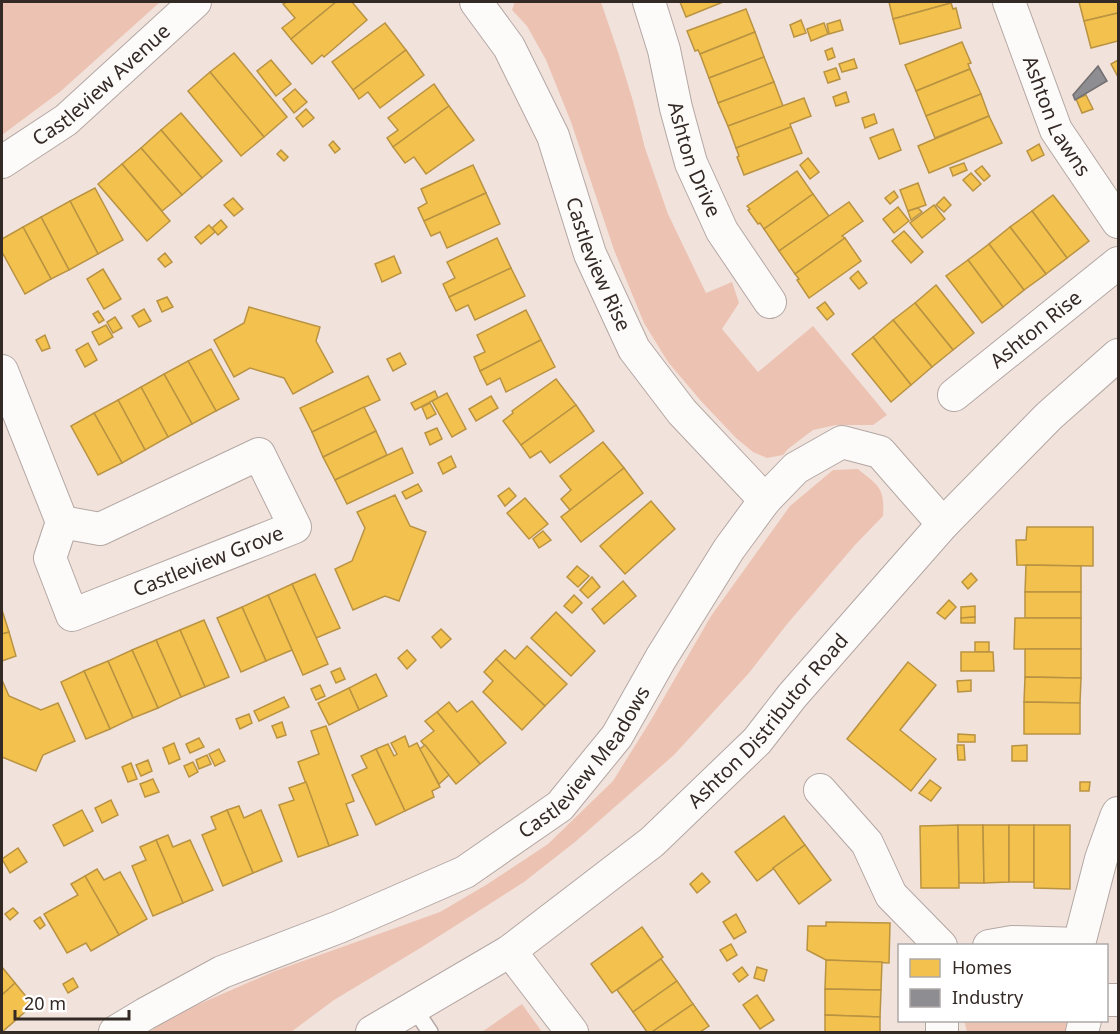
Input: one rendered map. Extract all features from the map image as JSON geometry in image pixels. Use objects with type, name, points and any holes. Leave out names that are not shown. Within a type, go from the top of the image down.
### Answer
[{"type":"street","name":"Castleview Avenue","points":[[2,162],[66,120],[195,2]]},
{"type":"street","name":"Castleview Rise","points":[[476,2],[509,47],[553,136],[590,254],[634,349],[682,412],[765,500]]},
{"type":"street","name":"Ashton Drive","points":[[649,2],[664,50],[676,108],[691,163],[722,231],[770,302]]},
{"type":"street","name":"Ashton Lawns","points":[[1009,2],[1056,130],[1119,222]]},
{"type":"street","name":"Ashton Rise","points":[[954,395],[1119,263]]},
{"type":"street","name":"Ashton Distributor Road","points":[[372,1032],[422,1020],[652,842],[757,741],[792,696],[943,524],[1049,416],[1119,355]]},
{"type":"street","points":[[2,371],[62,522]]},
{"type":"street","name":"Castleview Meadows","points":[[115,1032],[222,972],[339,927],[465,872],[560,806],[617,736],[661,657],[729,549],[765,500],[796,468],[842,442],[880,452],[943,524]]},
{"type":"street","name":"Castleview Grove","points":[[259,454],[296,527],[72,615],[50,558],[62,522],[100,529],[259,454]]},
{"type":"street","points":[[820,790],[867,843],[891,895],[939,944]]},
{"type":"street","points":[[1079,944],[1101,859],[1119,813]]},
{"type":"street","points":[[997,944],[1012,942],[1057,944]]},
{"type":"street","points":[[510,951],[572,1032]]},
{"type":"shaded area","points":[[2,2],[160,2],[61,91],[2,135]]},
{"type":"shaded area","points":[[515,2],[601,2],[633,101],[645,148],[668,214],[706,293],[732,282],[739,303],[722,329],[758,372],[813,326],[887,415],[873,425],[836,425],[813,430],[783,455],[767,458],[753,452],[736,438],[701,401],[668,362],[644,323],[614,250],[571,122],[546,60],[527,26],[512,10]]},
{"type":"shaded area","points":[[858,469],[882,493],[883,516],[788,623],[749,673],[674,755],[575,842],[524,882],[334,1000],[291,1032],[149,1032],[174,1015],[275,971],[440,912],[548,844],[613,781],[711,616],[790,506],[833,470]]},
{"type":"shaded area","points":[[522,1004],[542,1032],[482,1032]]},
{"type":"shaded area","points":[[964,1022],[1074,1022],[1069,1032],[967,1032]]},
{"type":"building: Homes","points":[[287,2],[336,2],[291,39],[282,28],[295,18],[283,4]]},
{"type":"building: Homes","points":[[336,2],[352,2],[367,20],[324,57],[322,55],[312,64],[291,39]]},
{"type":"building: Homes","points":[[680,2],[723,2],[686,17]]},
{"type":"building: Homes","points":[[889,2],[950,2],[951,3],[893,19]]},
{"type":"building: Homes","points":[[1079,2],[1118,2],[1118,13],[1084,21]]},
{"type":"building: Homes","points":[[951,3],[953,9],[956,8],[961,28],[900,44],[893,19]]},
{"type":"building: Homes","points":[[746,9],[755,32],[700,54],[698,50],[695,51],[687,31]]},
{"type":"building: Homes","points":[[1118,13],[1118,41],[1091,48],[1084,21]]},
{"type":"building: Homes","points":[[801,20],[806,33],[794,37],[790,25]]},
{"type":"building: Homes","points":[[840,20],[843,30],[829,34],[827,24]]},
{"type":"building: Homes","points":[[385,23],[406,50],[353,90],[332,62]]},
{"type":"building: Homes","points":[[824,23],[828,34],[811,41],[807,29]]},
{"type":"building: Homes","points":[[755,32],[764,57],[709,78],[700,54]]},
{"type":"building: Homes","points":[[962,42],[971,63],[968,64],[970,69],[916,91],[905,65]]},
{"type":"building: Homes","points":[[832,48],[835,57],[828,60],[825,51]]},
{"type":"building: Homes","points":[[406,50],[424,75],[380,108],[368,92],[359,99],[353,90]]},
{"type":"building: Homes","points":[[234,53],[287,117],[264,137],[210,72]]},
{"type":"building: Homes","points":[[764,57],[774,82],[718,103],[709,78]]},
{"type":"building: Homes","points":[[854,59],[857,68],[842,72],[839,64]]},
{"type":"building: Homes","points":[[271,60],[291,84],[276,96],[257,71]]},
{"type":"building: Homes","points":[[1118,60],[1118,77],[1111,64]]},
{"type":"building: Homes","points":[[836,68],[840,79],[828,83],[824,72]]},
{"type":"building: Homes","points":[[970,69],[981,94],[926,116],[916,91]]},
{"type":"building: Homes","points":[[210,72],[264,137],[241,156],[188,91]]},
{"type":"building: Homes","points":[[774,82],[783,106],[728,126],[718,103]]},
{"type":"building: Homes","points":[[434,84],[449,106],[393,147],[387,138],[398,130],[388,118]]},
{"type":"building: Homes","points":[[295,89],[307,102],[294,113],[283,99]]},
{"type":"building: Homes","points":[[846,92],[849,102],[836,106],[833,97]]},
{"type":"building: Homes","points":[[981,94],[989,116],[935,138],[926,116]]},
{"type":"building: Homes","points":[[1086,95],[1093,109],[1082,113],[1076,99]]},
{"type":"building: Homes","points":[[804,98],[811,116],[790,124],[791,127],[736,148],[728,126]]},
{"type":"building: Homes","points":[[449,106],[474,140],[426,174],[414,157],[405,163],[393,147]]},
{"type":"building: Homes","points":[[306,109],[314,118],[303,127],[296,118]]},
{"type":"building: Homes","points":[[181,113],[222,161],[202,178],[161,130]]},
{"type":"building: Homes","points":[[874,114],[877,123],[865,128],[862,118]]},
{"type":"building: Homes","points":[[989,116],[1002,143],[929,173],[918,146]]},
{"type":"building: Homes","points":[[791,127],[802,153],[744,175],[736,148]]},
{"type":"building: Homes","points":[[893,129],[901,150],[879,159],[870,138]]},
{"type":"building: Homes","points":[[161,130],[202,178],[182,195],[141,148]]},
{"type":"building: Homes","points":[[333,141],[340,149],[335,153],[329,145]]},
{"type":"building: Homes","points":[[1039,144],[1044,155],[1032,161],[1027,151]]},
{"type":"building: Homes","points":[[141,148],[182,195],[162,211],[122,164]]},
{"type":"building: Homes","points":[[281,150],[288,157],[284,161],[277,154]]},
{"type":"building: Homes","points":[[808,158],[819,172],[810,179],[800,165]]},
{"type":"building: Homes","points":[[964,163],[967,170],[953,176],[950,168]]},
{"type":"building: Homes","points":[[122,164],[170,221],[147,241],[98,184]]},
{"type":"building: Homes","points":[[473,165],[486,193],[424,221],[418,208],[427,203],[421,189]]},
{"type":"building: Homes","points":[[982,166],[990,176],[984,181],[975,171]]},
{"type":"building: Homes","points":[[797,171],[813,194],[764,229],[760,223],[758,224],[747,206]]},
{"type":"building: Homes","points":[[971,173],[981,184],[973,191],[963,180]]},
{"type":"building: Homes","points":[[918,183],[926,205],[908,211],[900,190]]},
{"type":"building: Homes","points":[[95,188],[123,240],[98,254],[70,201]]},
{"type":"building: Homes","points":[[894,191],[898,197],[890,204],[885,198]]},
{"type":"building: Homes","points":[[486,193],[500,224],[447,248],[440,232],[431,236],[424,221]]},
{"type":"building: Homes","points":[[813,194],[829,216],[779,251],[764,229]]},
{"type":"building: Homes","points":[[1053,195],[1089,241],[1067,258],[1032,211]]},
{"type":"building: Homes","points":[[944,197],[951,205],[944,212],[936,205]]},
{"type":"building: Homes","points":[[233,198],[243,209],[234,216],[224,205]]},
{"type":"building: Homes","points":[[70,201],[98,254],[69,270],[41,217]]},
{"type":"building: Homes","points":[[849,202],[863,221],[842,236],[845,238],[795,274],[779,251]]},
{"type":"building: Homes","points":[[934,205],[945,219],[922,238],[910,223]]},
{"type":"building: Homes","points":[[898,207],[909,221],[894,233],[883,219]]},
{"type":"building: Homes","points":[[918,208],[922,212],[911,220],[908,211]]},
{"type":"building: Homes","points":[[1032,211],[1067,258],[1046,274],[1010,227]]},
{"type":"building: Homes","points":[[41,217],[69,270],[51,279],[23,227]]},
{"type":"building: Homes","points":[[221,220],[227,227],[218,235],[212,228]]},
{"type":"building: Homes","points":[[209,225],[215,232],[201,244],[195,237]]},
{"type":"building: Homes","points":[[23,227],[51,279],[25,294],[2,252],[2,239]]},
{"type":"building: Homes","points":[[1010,227],[1046,274],[1024,290],[989,244]]},
{"type":"building: Homes","points":[[904,231],[923,252],[911,263],[892,241]]},
{"type":"building: Homes","points":[[497,238],[511,268],[449,297],[443,284],[455,278],[447,262]]},
{"type":"building: Homes","points":[[845,238],[861,261],[809,298],[795,274]]},
{"type":"building: Homes","points":[[989,244],[1024,290],[1003,307],[968,260]]},
{"type":"building: Homes","points":[[165,253],[172,262],[165,267],[158,259]]},
{"type":"building: Homes","points":[[394,256],[401,273],[382,282],[375,264]]},
{"type":"building: Homes","points":[[968,260],[1003,307],[982,323],[946,276]]},
{"type":"building: Homes","points":[[511,268],[525,296],[475,320],[468,305],[456,311],[449,297]]},
{"type":"building: Homes","points":[[103,269],[121,299],[104,309],[87,279]]},
{"type":"building: Homes","points":[[858,271],[867,283],[859,289],[850,278]]},
{"type":"building: Homes","points":[[936,285],[974,333],[953,350],[915,303]]},
{"type":"building: Homes","points":[[167,297],[173,307],[162,312],[157,301]]},
{"type":"building: Homes","points":[[825,302],[834,314],[827,320],[817,308]]},
{"type":"building: Homes","points":[[915,303],[953,350],[932,367],[893,320]]},
{"type":"building: Homes","points":[[249,307],[320,327],[316,341],[333,372],[293,394],[284,378],[250,368],[234,377],[214,340],[244,323]]},
{"type":"building: Homes","points":[[144,309],[151,321],[139,327],[132,316]]},
{"type":"building: Homes","points":[[526,310],[541,340],[480,371],[474,357],[485,352],[477,335]]},
{"type":"building: Homes","points":[[98,311],[104,320],[99,323],[93,314]]},
{"type":"building: Homes","points":[[115,317],[122,328],[113,333],[107,322]]},
{"type":"building: Homes","points":[[893,320],[932,367],[911,385],[873,337]]},
{"type":"building: Homes","points":[[106,325],[113,337],[99,345],[92,332]]},
{"type":"building: Homes","points":[[45,335],[50,348],[42,351],[36,340]]},
{"type":"building: Homes","points":[[873,337],[911,385],[891,402],[852,354]]},
{"type":"building: Homes","points":[[541,340],[555,367],[506,392],[500,378],[487,385],[480,371]]},
{"type":"building: Homes","points":[[88,343],[97,360],[85,367],[76,350]]},
{"type":"building: Homes","points":[[211,349],[239,399],[216,411],[188,361]]},
{"type":"building: Homes","points":[[400,353],[406,364],[393,371],[387,359]]},
{"type":"building: Homes","points":[[188,361],[216,411],[192,424],[164,374]]},
{"type":"building: Homes","points":[[164,374],[192,424],[168,437],[141,387]]},
{"type":"building: Homes","points":[[368,376],[380,400],[312,432],[300,408]]},
{"type":"building: Homes","points":[[556,379],[576,405],[521,445],[503,421],[513,413],[512,411]]},
{"type":"building: Homes","points":[[141,387],[168,437],[145,450],[118,400]]},
{"type":"building: Homes","points":[[435,391],[438,398],[415,410],[411,403]]},
{"type":"building: Homes","points":[[447,393],[466,429],[452,437],[432,401]]},
{"type":"building: Homes","points":[[491,396],[498,408],[476,421],[469,409]]},
{"type":"building: Homes","points":[[118,400],[145,450],[122,463],[94,413]]},
{"type":"building: Homes","points":[[430,403],[436,414],[427,419],[422,407]]},
{"type":"building: Homes","points":[[576,405],[594,431],[550,463],[541,451],[530,458],[521,445]]},
{"type":"building: Homes","points":[[364,407],[376,431],[323,457],[312,432]]},
{"type":"building: Homes","points":[[94,413],[122,463],[98,475],[71,426]]},
{"type":"building: Homes","points":[[437,428],[442,439],[430,445],[425,433]]},
{"type":"building: Homes","points":[[376,431],[387,455],[335,480],[323,457]]},
{"type":"building: Homes","points":[[603,442],[624,468],[570,510],[561,499],[571,490],[560,476]]},
{"type":"building: Homes","points":[[402,448],[413,473],[347,504],[335,480]]},
{"type":"building: Homes","points":[[451,456],[456,467],[443,474],[438,463]]},
{"type":"building: Homes","points":[[624,468],[643,493],[581,542],[561,517]]},
{"type":"building: Homes","points":[[418,484],[422,491],[406,499],[402,492]]},
{"type":"building: Homes","points":[[509,488],[516,496],[505,506],[498,496]]},
{"type":"building: Homes","points":[[395,495],[410,526],[426,532],[399,601],[385,596],[353,610],[335,569],[352,561],[365,528],[357,512]]},
{"type":"building: Homes","points":[[525,498],[548,524],[529,539],[507,513]]},
{"type":"building: Homes","points":[[651,501],[675,529],[625,574],[600,546]]},
{"type":"building: Homes","points":[[1027,527],[1093,527],[1093,566],[1017,565],[1016,540],[1026,540]]},
{"type":"building: Homes","points":[[543,531],[551,540],[539,548],[533,539]]},
{"type":"building: Homes","points":[[1026,565],[1081,566],[1081,592],[1025,592]]},
{"type":"building: Homes","points":[[577,566],[589,576],[578,587],[567,577]]},
{"type":"building: Homes","points":[[971,573],[977,580],[968,589],[962,582]]},
{"type":"building: Homes","points":[[315,574],[340,628],[316,638],[292,584]]},
{"type":"building: Homes","points":[[592,577],[600,587],[588,598],[580,590]]},
{"type":"building: Homes","points":[[623,581],[636,596],[604,624],[592,609]]},
{"type":"building: Homes","points":[[292,584],[328,664],[303,675],[268,595]]},
{"type":"building: Homes","points":[[1025,592],[1081,592],[1081,618],[1025,618]]},
{"type":"building: Homes","points":[[268,595],[292,650],[266,661],[242,607]]},
{"type":"building: Homes","points":[[574,595],[582,603],[572,613],[564,606]]},
{"type":"building: Homes","points":[[949,600],[956,607],[945,619],[937,613]]},
{"type":"building: Homes","points":[[975,606],[975,617],[961,618],[961,607]]},
{"type":"building: Homes","points":[[242,607],[266,661],[241,672],[217,618]]},
{"type":"building: Homes","points":[[2,610],[9,632],[2,634]]},
{"type":"building: Homes","points":[[556,612],[595,651],[571,676],[531,638]]},
{"type":"building: Homes","points":[[975,617],[975,623],[961,623],[961,618]]},
{"type":"building: Homes","points":[[1015,618],[1081,618],[1081,649],[1014,649]]},
{"type":"building: Homes","points":[[204,620],[229,677],[205,687],[180,630]]},
{"type":"building: Homes","points":[[441,629],[451,639],[441,648],[432,637]]},
{"type":"building: Homes","points":[[180,630],[205,687],[181,697],[156,640]]},
{"type":"building: Homes","points":[[9,632],[16,656],[2,661],[2,634]]},
{"type":"building: Homes","points":[[156,640],[181,697],[158,708],[132,650]]},
{"type":"building: Homes","points":[[975,642],[989,642],[989,652],[975,652]]},
{"type":"building: Homes","points":[[527,646],[567,684],[545,706],[496,659],[505,650],[515,659]]},
{"type":"building: Homes","points":[[1025,649],[1081,649],[1081,678],[1025,677]]},
{"type":"building: Homes","points":[[132,650],[158,708],[133,718],[108,661]]},
{"type":"building: Homes","points":[[407,650],[416,660],[407,669],[398,658]]},
{"type":"building: Homes","points":[[961,652],[993,652],[994,671],[961,671]]},
{"type":"building: Homes","points":[[496,659],[545,706],[522,730],[483,692],[493,681],[484,672]]},
{"type":"building: Homes","points":[[108,661],[133,718],[110,729],[84,671]]},
{"type":"building: Homes","points":[[908,662],[936,685],[900,730],[936,759],[911,791],[847,739]]},
{"type":"building: Homes","points":[[340,668],[345,679],[336,683],[331,672]]},
{"type":"building: Homes","points":[[84,671],[110,729],[86,739],[61,682]]},
{"type":"building: Homes","points":[[376,674],[387,696],[359,710],[349,688]]},
{"type":"building: Homes","points":[[1025,677],[1081,678],[1080,703],[1024,702]]},
{"type":"building: Homes","points":[[2,680],[9,696],[41,710],[58,703],[75,741],[43,755],[36,771],[2,757]]},
{"type":"building: Homes","points":[[971,680],[971,691],[958,692],[957,681]]},
{"type":"building: Homes","points":[[320,685],[325,696],[316,700],[311,689]]},
{"type":"building: Homes","points":[[349,688],[359,710],[329,725],[318,703]]},
{"type":"building: Homes","points":[[284,697],[289,707],[259,721],[254,711]]},
{"type":"building: Homes","points":[[472,701],[506,743],[480,764],[437,712],[449,702],[457,712]]},
{"type":"building: Homes","points":[[1024,702],[1080,703],[1080,734],[1024,734]]},
{"type":"building: Homes","points":[[437,712],[480,764],[456,784],[421,741],[434,731],[425,721]]},
{"type":"building: Homes","points":[[249,714],[252,723],[240,729],[236,719]]},
{"type":"building: Homes","points":[[282,722],[286,735],[277,738],[272,726]]},
{"type":"building: Homes","points":[[326,726],[354,801],[346,804],[358,835],[329,846],[298,762],[319,754],[311,731]]},
{"type":"building: Homes","points":[[958,734],[975,735],[975,742],[958,742]]},
{"type":"building: Homes","points":[[405,736],[409,747],[417,743],[440,787],[432,791],[434,797],[405,811],[376,749],[388,744],[394,756],[397,754],[391,743]]},
{"type":"building: Homes","points":[[199,738],[204,747],[190,753],[186,744]]},
{"type":"building: Homes","points":[[174,743],[180,759],[169,764],[163,748]]},
{"type":"building: Homes","points":[[425,745],[449,775],[439,784],[420,749]]},
{"type":"building: Homes","points":[[957,745],[964,745],[965,760],[958,760]]},
{"type":"building: Homes","points":[[1027,745],[1027,761],[1012,761],[1012,746]]},
{"type":"building: Homes","points":[[219,749],[225,761],[215,766],[209,754]]},
{"type":"building: Homes","points":[[376,749],[405,811],[376,825],[352,775],[367,768],[361,756]]},
{"type":"building: Homes","points":[[207,755],[211,764],[199,769],[196,760]]},
{"type":"building: Homes","points":[[148,760],[152,771],[141,776],[136,765]]},
{"type":"building: Homes","points":[[193,762],[198,772],[189,777],[184,766]]},
{"type":"building: Homes","points":[[131,763],[137,779],[128,782],[122,767]]},
{"type":"building: Homes","points":[[153,779],[159,792],[145,797],[140,784]]},
{"type":"building: Homes","points":[[930,780],[941,788],[931,801],[919,793]]},
{"type":"building: Homes","points":[[306,782],[329,846],[298,857],[279,805],[294,800],[289,788]]},
{"type":"building: Homes","points":[[1080,782],[1090,782],[1089,791],[1080,791]]},
{"type":"building: Homes","points":[[111,800],[118,815],[102,823],[95,808]]},
{"type":"building: Homes","points":[[239,806],[244,818],[261,810],[282,861],[253,873],[227,810]]},
{"type":"building: Homes","points":[[82,810],[93,831],[64,846],[53,825]]},
{"type":"building: Homes","points":[[227,810],[253,873],[223,886],[202,835],[216,829],[211,817]]},
{"type":"building: Homes","points":[[784,816],[805,845],[757,881],[735,852]]},
{"type":"building: Homes","points":[[958,825],[959,888],[921,888],[920,826]]},
{"type":"building: Homes","points":[[958,825],[983,825],[984,883],[959,883]]},
{"type":"building: Homes","points":[[983,825],[1009,825],[1009,882],[984,883]]},
{"type":"building: Homes","points":[[1009,825],[1034,825],[1034,882],[1009,882]]},
{"type":"building: Homes","points":[[1034,825],[1070,825],[1070,889],[1034,888]]},
{"type":"building: Homes","points":[[168,835],[173,847],[190,840],[213,890],[183,903],[156,840]]},
{"type":"building: Homes","points":[[156,840],[183,903],[153,916],[132,866],[146,860],[140,847]]},
{"type":"building: Homes","points":[[805,845],[831,880],[799,904],[773,868]]},
{"type":"building: Homes","points":[[18,848],[27,862],[10,873],[2,859]]},
{"type":"building: Homes","points":[[97,869],[104,880],[120,872],[147,919],[119,935],[85,876]]},
{"type":"building: Homes","points":[[702,873],[710,882],[697,893],[690,884]]},
{"type":"building: Homes","points":[[85,876],[119,935],[91,951],[86,943],[67,953],[44,914],[78,895],[71,884]]},
{"type":"building: Homes","points":[[13,908],[18,913],[10,920],[5,914]]},
{"type":"building: Homes","points":[[736,914],[746,932],[734,939],[723,922]]},
{"type":"building: Homes","points":[[40,917],[45,925],[40,929],[34,921]]},
{"type":"building: Homes","points":[[826,922],[890,923],[889,963],[826,960],[807,950],[808,926],[826,926]]},
{"type":"building: Homes","points":[[642,927],[663,957],[612,993],[591,964]]},
{"type":"building: Homes","points":[[731,944],[737,955],[727,961],[720,950]]},
{"type":"building: Homes","points":[[661,959],[677,981],[633,1012],[617,990]]},
{"type":"building: Homes","points":[[826,960],[882,962],[881,990],[825,989]]},
{"type":"building: Homes","points":[[2,967],[15,983],[2,995]]},
{"type":"building: Homes","points":[[742,967],[748,975],[739,982],[733,974]]},
{"type":"building: Homes","points":[[757,967],[767,970],[764,981],[754,978]]},
{"type":"building: Homes","points":[[73,978],[78,987],[68,993],[63,984]]},
{"type":"building: Homes","points":[[677,981],[693,1004],[652,1032],[647,1032],[633,1012]]},
{"type":"building: Homes","points":[[15,983],[33,1005],[2,1032],[2,995]]},
{"type":"building: Homes","points":[[825,989],[881,990],[880,1017],[825,1015]]},
{"type":"building: Homes","points":[[757,995],[774,1020],[760,1029],[743,1005]]},
{"type":"building: Homes","points":[[693,1004],[709,1026],[700,1032],[652,1032]]},
{"type":"building: Homes","points":[[825,1015],[880,1017],[880,1032],[825,1032]]},
{"type":"building: Industry","points":[[1098,66],[1107,81],[1075,100],[1073,95]]}]
